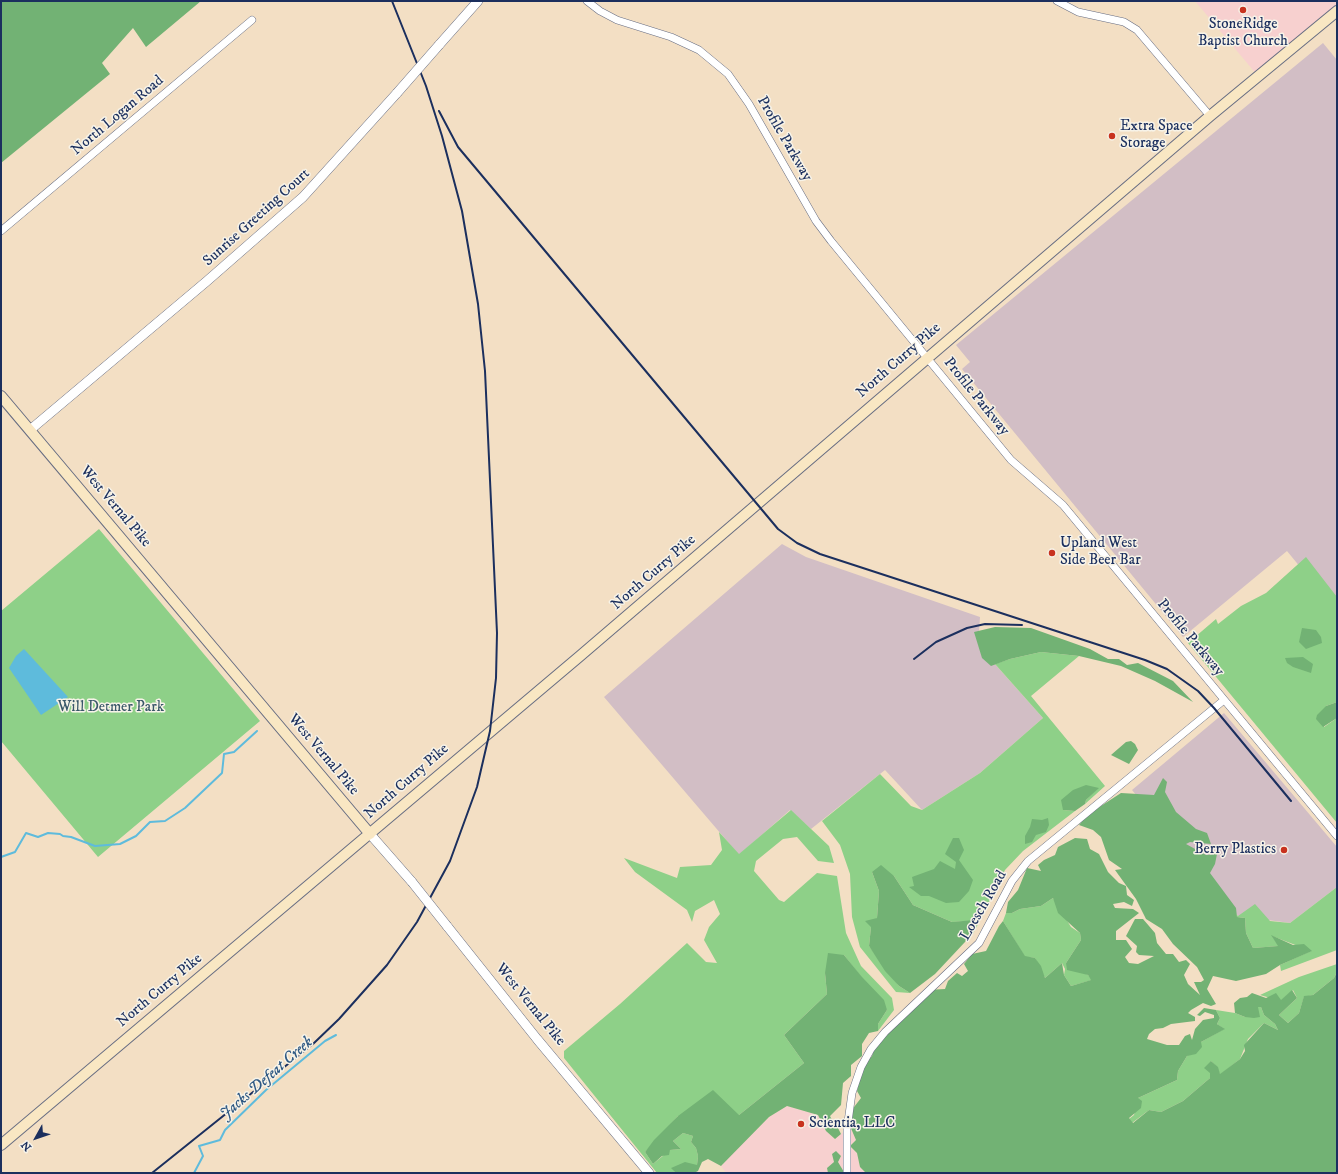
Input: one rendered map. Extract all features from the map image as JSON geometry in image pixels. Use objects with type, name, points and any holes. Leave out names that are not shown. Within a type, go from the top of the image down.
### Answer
[{"type":"main road","name":"North Curry Pike","points":[[1,1145],[642,603],[927,357],[1210,116],[1337,11]]},
{"type":"main road","name":"West Vernal Pike","points":[[1,396],[370,834]]},
{"type":"street","name":"Sunrise Greeting Court","points":[[30,430],[208,281],[299,201],[478,1]]},
{"type":"street","name":"Profile Parkway","points":[[586,1],[600,11],[617,20],[670,37],[699,50],[728,74],[749,104],[816,221],[1011,460],[1063,505],[1337,836]]},
{"type":"street","points":[[1057,1],[1078,12],[1124,22],[1137,30],[1210,116]]},
{"type":"street","name":"North Logan Road","points":[[1,231],[252,20]]},
{"type":"street","name":"Loesch Road","points":[[847,1173],[847,1129],[852,1093],[861,1067],[871,1049],[885,1032],[979,943],[1012,881],[1028,861],[1224,700]]},
{"type":"street","name":"West Vernal Pike","points":[[370,834],[412,882],[542,1044],[649,1173]]},
{"type":"shaded area","points":[[1195,1],[1337,1],[1337,8],[1258,76]]},
{"type":"shaded area","points":[[1323,43],[1337,60],[1337,612],[1287,551],[1183,637],[962,369],[970,362],[956,345]]},
{"type":"shaded area","points":[[782,544],[806,557],[980,617],[978,645],[1043,718],[980,773],[922,810],[885,770],[811,829],[790,810],[739,855],[604,697]]},
{"type":"shaded area","points":[[1224,713],[1337,847],[1337,887],[1290,923],[1238,916],[1132,790]]},
{"type":"shaded area","points":[[787,1106],[818,1115],[826,1131],[835,1139],[850,1126],[856,1140],[850,1146],[857,1153],[860,1167],[866,1173],[726,1173],[721,1166],[769,1117]]},
{"type":"green space","points":[[1,1],[201,1],[146,47],[133,28],[102,63],[110,74],[1,163]]},
{"type":"green space","name":"Will Detmer Park","points":[[99,529],[260,721],[98,857],[1,741],[1,611]]},
{"type":"green space","points":[[1306,557],[1337,597],[1337,702],[1326,706],[1324,727],[1337,718],[1337,823],[1188,643],[1216,619],[1218,624],[1241,606],[1266,593]]},
{"type":"green space","points":[[995,627],[1031,628],[1090,649],[1108,659],[1119,659],[1127,665],[1138,663],[1173,681],[1193,702],[1155,681],[1121,666],[1079,656],[1041,652],[1010,659],[991,666],[982,658],[974,632]]},
{"type":"green space","points":[[1302,628],[1316,630],[1321,637],[1322,643],[1306,649],[1299,642]]},
{"type":"green space","points":[[1041,652],[1079,656],[1031,696],[1105,786],[1085,804],[1086,800],[1098,788],[1063,810],[1075,811],[1023,851],[1005,870],[973,934],[965,942],[973,927],[974,921],[952,922],[913,905],[894,876],[872,872],[879,891],[877,918],[871,927],[869,946],[899,986],[910,993],[896,992],[860,947],[852,917],[850,874],[840,845],[822,821],[880,774],[911,806],[922,810],[980,773],[1043,718],[995,664]]},
{"type":"green space","points":[[1303,657],[1313,664],[1311,673],[1293,667],[1287,663],[1285,658]]},
{"type":"green space","points":[[1337,702],[1337,718],[1323,727],[1316,719],[1317,715],[1326,706]]},
{"type":"green space","points":[[1131,741],[1135,744],[1138,750],[1129,764],[1111,755],[1126,742]]},
{"type":"green space","points":[[1163,778],[1167,782],[1165,792],[1176,812],[1196,829],[1207,833],[1211,844],[1190,842],[1186,844],[1206,855],[1217,854],[1215,864],[1210,873],[1236,908],[1237,917],[1245,918],[1246,933],[1253,948],[1278,946],[1271,935],[1293,945],[1304,944],[1312,951],[1280,965],[1266,974],[1236,981],[1213,976],[1207,989],[1216,1004],[1211,1006],[1203,1003],[1191,1010],[1188,1013],[1195,1017],[1195,1021],[1171,1024],[1163,1028],[1155,1029],[1149,1034],[1147,1039],[1167,1045],[1179,1045],[1185,1036],[1190,1034],[1192,1040],[1195,1029],[1203,1020],[1214,1018],[1214,1015],[1205,1012],[1200,1016],[1197,1015],[1204,1008],[1216,1010],[1220,1018],[1217,1024],[1225,1029],[1201,1042],[1202,1047],[1196,1054],[1187,1056],[1178,1071],[1177,1080],[1138,1098],[1142,1101],[1141,1108],[1129,1118],[1133,1123],[1149,1110],[1161,1112],[1183,1101],[1210,1078],[1210,1073],[1204,1068],[1211,1061],[1218,1067],[1220,1074],[1240,1059],[1245,1051],[1244,1045],[1264,1023],[1278,1030],[1275,1024],[1264,1015],[1261,1007],[1258,1007],[1260,1017],[1245,1017],[1235,1013],[1234,1003],[1240,998],[1247,997],[1252,993],[1266,998],[1276,993],[1281,1000],[1292,990],[1297,998],[1279,1015],[1288,1023],[1299,1013],[1304,996],[1313,995],[1334,978],[1337,972],[1337,1173],[866,1173],[860,1167],[857,1153],[850,1146],[856,1140],[850,1126],[851,1111],[861,1098],[857,1091],[865,1064],[872,1056],[874,1049],[927,990],[945,989],[948,981],[957,973],[962,976],[968,971],[964,964],[972,954],[986,951],[1003,921],[1025,956],[1035,958],[1041,966],[1045,978],[1062,963],[1064,975],[1071,986],[1091,980],[1088,975],[1067,970],[1066,963],[1081,940],[1080,933],[1058,913],[1053,898],[1041,906],[1006,913],[1008,902],[1018,890],[1027,868],[1041,871],[1038,865],[1044,860],[1055,855],[1058,847],[1075,838],[1087,839],[1090,849],[1099,854],[1108,872],[1119,883],[1126,886],[1127,895],[1134,900],[1132,906],[1124,902],[1113,904],[1115,908],[1133,909],[1139,913],[1116,931],[1116,940],[1126,940],[1132,949],[1125,957],[1129,963],[1138,964],[1154,956],[1139,955],[1136,952],[1137,946],[1126,936],[1135,919],[1143,919],[1155,933],[1157,943],[1166,954],[1173,954],[1179,962],[1186,960],[1190,964],[1184,975],[1188,984],[1200,995],[1194,982],[1201,982],[1204,980],[1197,967],[1173,944],[1162,929],[1146,919],[1136,899],[1115,870],[1122,869],[1109,860],[1101,837],[1093,830],[1079,825],[1087,815],[1121,793],[1154,795]]},
{"type":"green space","points":[[1086,785],[1099,788],[1086,800],[1085,804],[1075,811],[1063,810],[1061,800],[1073,790]]},
{"type":"green space","points":[[791,810],[829,846],[834,863],[818,861],[797,837],[783,839],[756,861],[754,871],[779,900],[784,902],[817,873],[837,876],[846,933],[861,966],[892,998],[894,1010],[878,1031],[878,1024],[887,1010],[844,955],[825,973],[827,994],[784,1035],[804,1063],[739,1115],[678,1116],[645,1152],[653,1164],[670,1150],[681,1149],[673,1141],[683,1133],[693,1136],[691,1142],[696,1148],[698,1156],[697,1165],[672,1168],[676,1173],[657,1173],[564,1058],[564,1051],[620,1004],[687,943],[706,962],[717,963],[704,940],[709,927],[720,914],[714,900],[695,911],[692,922],[687,910],[635,872],[624,858],[677,878],[680,867],[711,865],[722,850],[719,832],[739,854]]},
{"type":"green space","points":[[1048,818],[1049,825],[1046,832],[1036,835],[1032,842],[1025,844],[1025,836],[1032,819],[1042,820]]},
{"type":"green space","points":[[953,838],[959,838],[964,850],[959,860],[973,880],[969,891],[959,902],[946,903],[929,896],[921,896],[909,887],[914,886],[912,877],[934,869],[940,861],[955,869],[956,862],[945,854]]},
{"type":"green space","points":[[881,865],[894,876],[913,905],[952,922],[974,920],[973,927],[965,942],[935,974],[910,993],[899,986],[885,971],[869,946],[871,927],[865,921],[877,918],[879,891],[872,872]]},
{"type":"green space","points":[[1337,887],[1337,950],[1281,971],[1280,965],[1311,951],[1272,936],[1279,946],[1253,948],[1246,933],[1245,918],[1237,917],[1236,914],[1238,916],[1255,904],[1270,921],[1290,923]]},
{"type":"green space","points":[[1053,898],[1071,927],[1080,933],[1081,940],[1066,963],[1088,975],[1092,980],[1071,986],[1064,975],[1065,969],[1062,963],[1045,978],[1035,958],[1025,957],[1003,921],[1006,913],[1041,906]]},
{"type":"green space","points":[[828,953],[844,955],[884,1000],[887,1010],[878,1024],[878,1031],[869,1033],[862,1044],[862,1056],[851,1065],[851,1076],[843,1083],[841,1105],[830,1116],[832,1120],[830,1128],[837,1126],[841,1134],[835,1139],[826,1131],[818,1115],[787,1106],[769,1117],[721,1166],[708,1159],[702,1162],[698,1171],[694,1173],[676,1173],[671,1168],[685,1162],[697,1165],[698,1156],[696,1148],[691,1142],[693,1136],[683,1133],[673,1141],[681,1149],[670,1150],[669,1155],[662,1156],[653,1164],[645,1152],[654,1140],[678,1116],[713,1090],[739,1115],[804,1063],[784,1035],[827,994],[825,973]]},
{"type":"green space","points":[[1337,964],[1337,972],[1334,978],[1313,995],[1304,997],[1299,1013],[1288,1023],[1279,1015],[1297,998],[1293,990],[1281,1001],[1260,995],[1299,977]]},
{"type":"green space","points":[[1258,1007],[1261,1007],[1264,1015],[1275,1024],[1278,1030],[1264,1023],[1248,1039],[1240,1059],[1220,1075],[1217,1067],[1211,1061],[1210,1078],[1183,1101],[1161,1112],[1149,1110],[1132,1123],[1129,1119],[1134,1115],[1138,1098],[1177,1080],[1178,1071],[1187,1056],[1201,1042],[1224,1029],[1217,1024],[1220,1018],[1216,1010],[1235,1013],[1245,1017]]},
{"type":"green space","points":[[836,1151],[841,1156],[838,1162],[844,1172],[828,1173],[827,1168],[834,1162],[832,1154]]},
{"type":"water","points":[[24,649],[68,697],[41,715],[9,668],[16,656]]},
{"type":"waterway","points":[[1,857],[15,852],[26,833],[38,837],[48,833],[60,834],[95,846],[120,844],[136,836],[150,822],[165,821],[185,808],[222,773],[224,754],[234,752],[257,731]]},
{"type":"waterway","name":"Jacks Defeat Creek","points":[[194,1173],[203,1156],[199,1146],[220,1140],[225,1130],[266,1090],[325,1041],[336,1035]]},
{"type":"railway","points":[[152,1173],[313,1044],[339,1019],[387,965],[417,922],[450,861],[477,787],[490,731],[496,678],[497,633],[485,371],[478,304],[462,211],[442,136],[426,86],[392,1]]},
{"type":"railway","points":[[439,111],[458,147],[778,529],[797,543],[820,554],[1145,660],[1167,669],[1198,691],[1214,708],[1291,801]]},
{"type":"railway","points":[[914,659],[936,642],[967,628],[985,624],[1022,625]]},
{"type":"place","name":"StoneRidge Baptist Church","points":[[1243,10]]},
{"type":"place","name":"Extra Space Storage","points":[[1112,136]]},
{"type":"place","name":"Upland West Side Beer Bar","points":[[1052,553]]},
{"type":"place","name":"Berry Plastics","points":[[1284,850]]},
{"type":"place","name":"Scientia, LLC","points":[[801,1124]]}]
